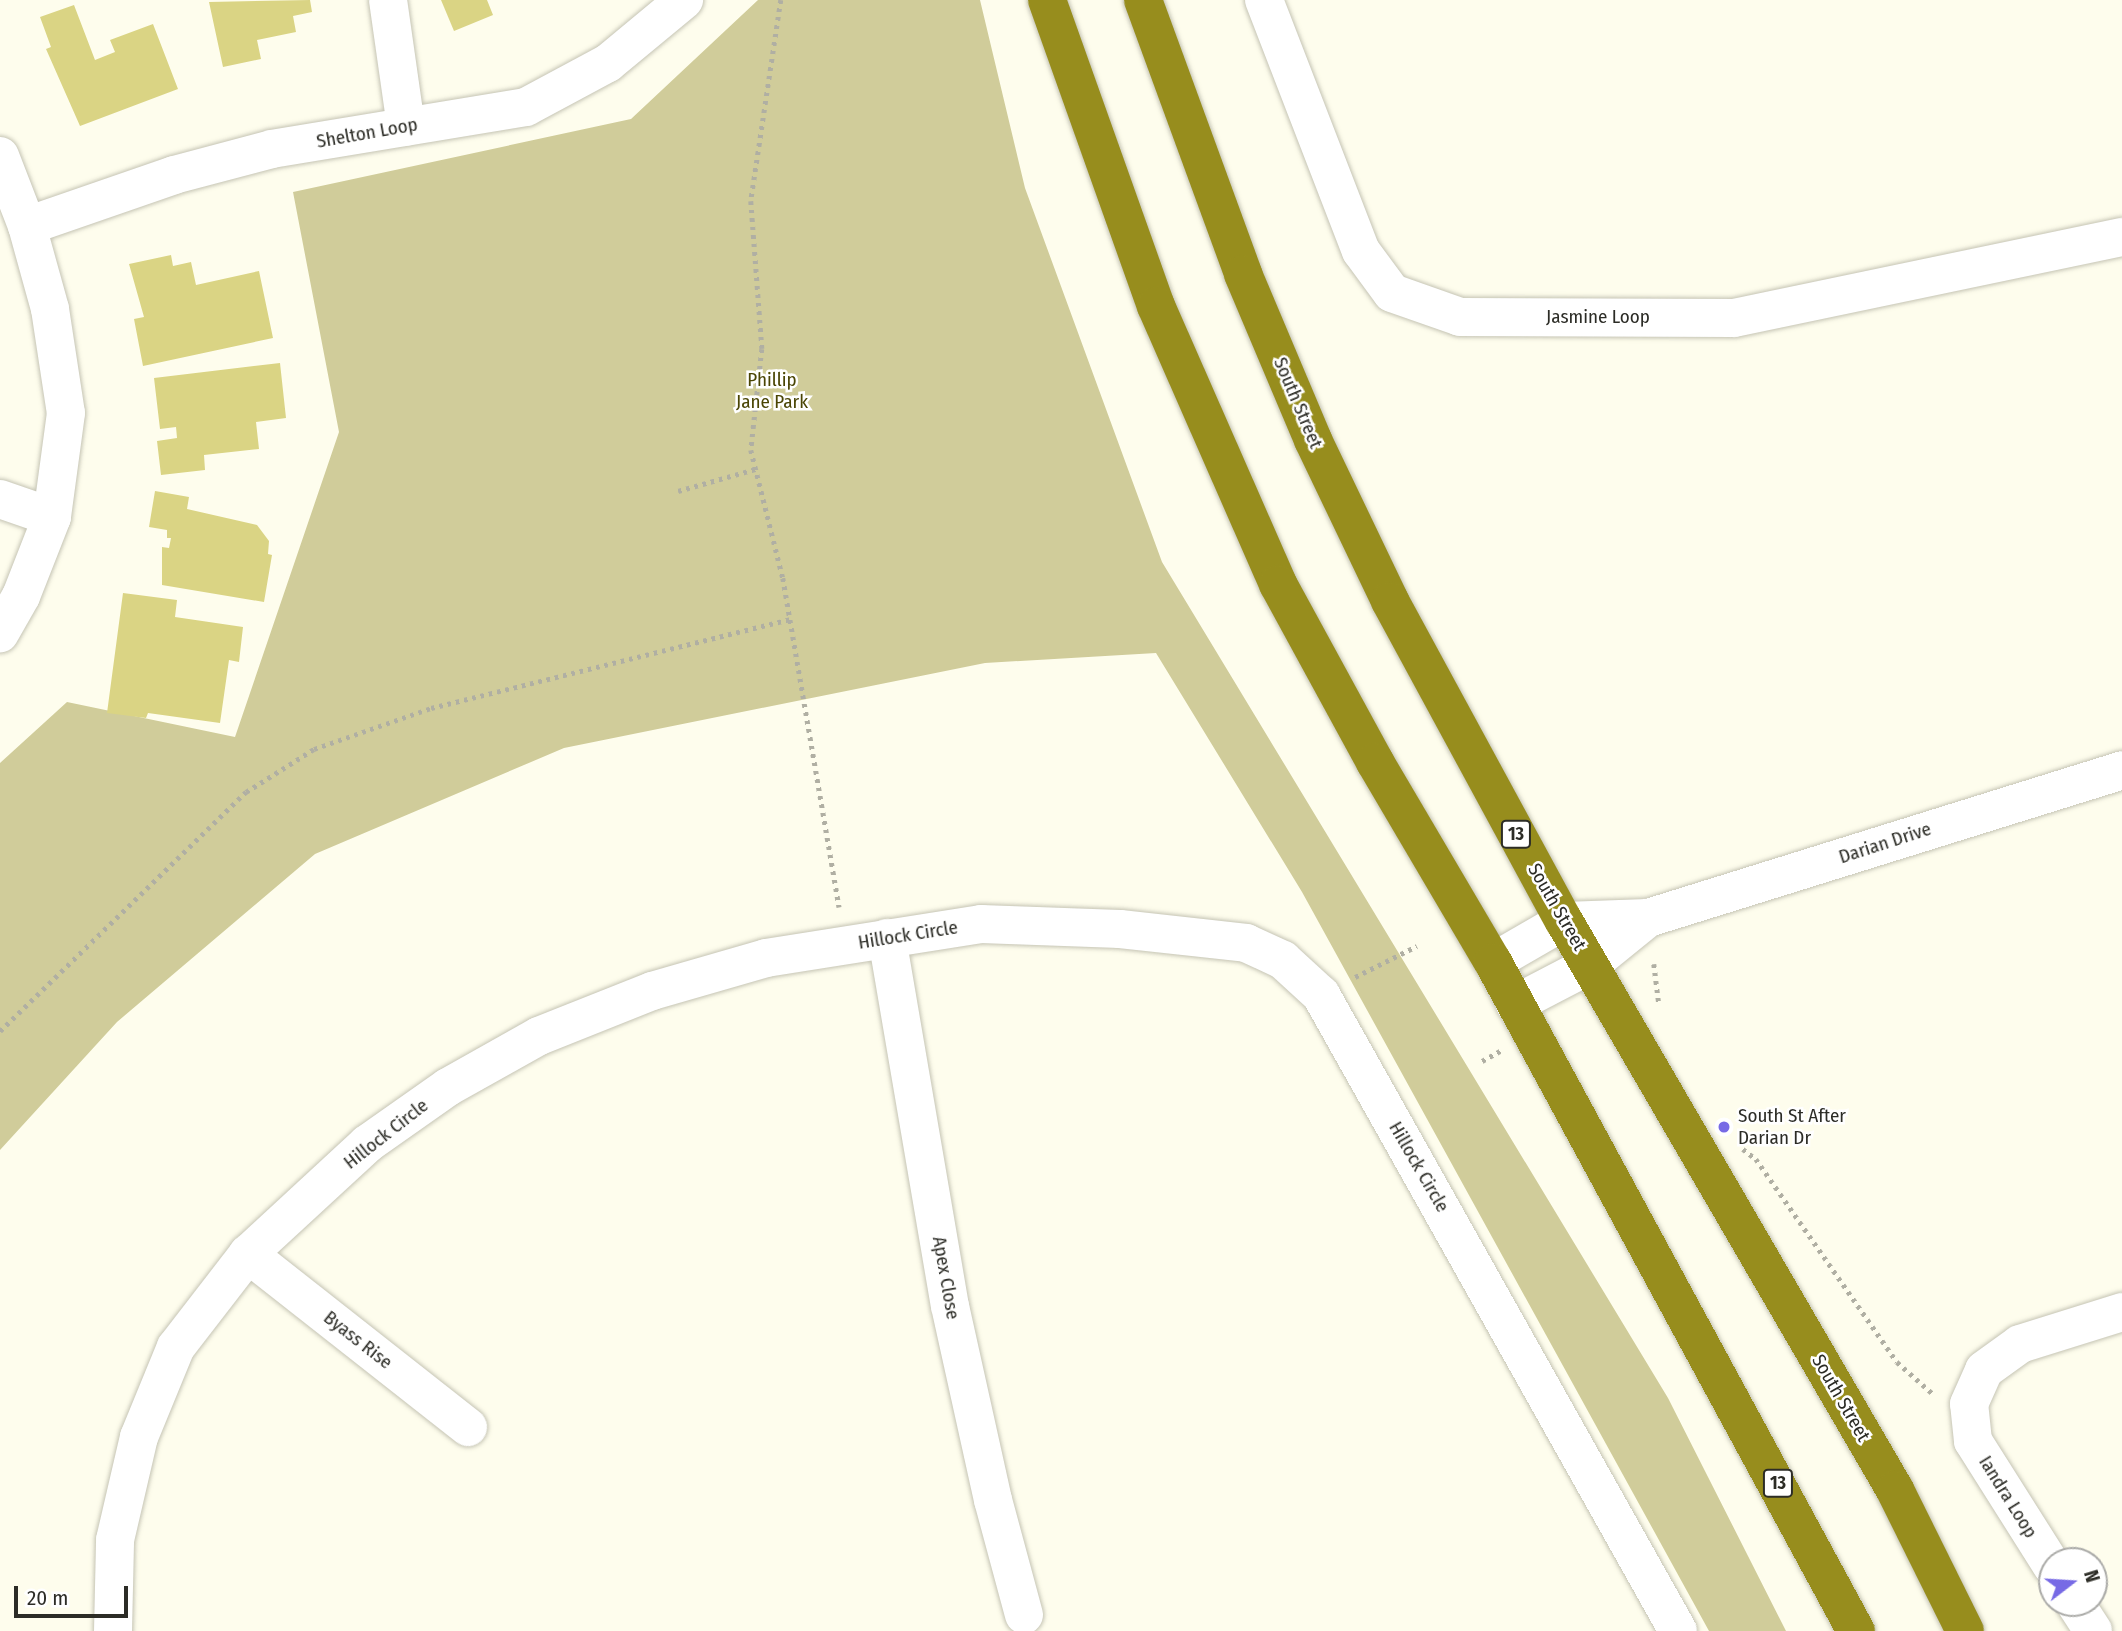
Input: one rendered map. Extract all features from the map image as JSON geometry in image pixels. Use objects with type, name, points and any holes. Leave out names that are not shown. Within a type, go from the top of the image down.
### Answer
[{"type":"highway","name":"13","points":[[1047,0],[1156,306],[1278,584],[1375,762],[1493,962],[1856,1631]]},
{"type":"highway","name":"South Street","points":[[1143,0],[1238,261],[1313,440],[1390,601],[1564,921],[1895,1490],[1965,1631]]},
{"type":"street","points":[[388,0],[406,127]]},
{"type":"street","name":"Shelton Loop","points":[[27,226],[198,169],[272,149],[526,107],[608,63],[684,0]]},
{"type":"street","name":"Jasmine Loop","points":[[1264,0],[1361,251],[1392,293],[1460,317],[1734,318],[2122,237]]},
{"type":"street","points":[[0,156],[27,226],[50,309],[66,413],[52,517],[21,596],[0,634]]},
{"type":"street","points":[[0,499],[52,517]]},
{"type":"street","name":"Darian Drive","points":[[1493,962],[1564,921],[1648,918],[2122,770]]},
{"type":"street","name":"Darian Drive","points":[[1516,1004],[1590,965],[1648,918]]},
{"type":"street","name":"Hillock Circle","points":[[113,1631],[115,1539],[139,1437],[176,1347],[248,1254],[367,1144],[448,1087],[539,1036],[652,991],[766,958],[981,924],[1120,929],[1246,943],[1283,960],[1321,995],[1678,1631]]},
{"type":"street","name":"Apex Close","points":[[887,938],[950,1306],[993,1500],[1024,1615]]},
{"type":"street","name":"Byass Rise","points":[[248,1254],[468,1427]]},
{"type":"street","name":"Iandra Loop","points":[[2040,1547],[1973,1441],[1969,1404],[1984,1370],[2020,1344],[2122,1312]]},
{"type":"path","points":[[781,0],[751,201],[762,349],[751,450],[790,619],[845,944]]},
{"type":"path","points":[[678,491],[756,469]]},
{"type":"path","points":[[0,1031],[246,792],[314,749],[431,708],[790,619]]},
{"type":"path","points":[[1648,918],[1661,1017]]},
{"type":"path","points":[[1321,995],[1417,946]]},
{"type":"path","points":[[1738,1146],[1756,1159],[1897,1362],[1941,1401],[1969,1404]]},
{"type":"green space","name":"Phillip Jane Park","points":[[758,0],[980,0],[1025,188],[1162,562],[1668,1398],[1786,1631],[1709,1631],[1302,892],[1156,653],[985,663],[564,748],[315,854],[117,1022],[0,1150],[0,763],[67,702],[235,737],[339,432],[293,192],[631,119]]},
{"type":"building","points":[[310,0],[312,12],[293,16],[296,32],[257,40],[261,59],[223,67],[209,2]]},
{"type":"building","points":[[441,0],[487,0],[493,15],[454,31]]},
{"type":"building","points":[[74,5],[95,60],[115,52],[110,40],[153,24],[178,89],[80,126],[46,49],[51,47],[40,17]]},
{"type":"building","points":[[171,255],[173,266],[191,262],[196,285],[259,271],[273,338],[143,366],[134,319],[144,317],[129,264]]},
{"type":"building","points":[[280,363],[286,418],[256,422],[259,449],[204,455],[205,470],[161,475],[157,441],[177,438],[176,427],[160,429],[154,378]]},
{"type":"building","points":[[155,491],[189,497],[187,509],[257,525],[269,541],[268,554],[272,555],[264,602],[162,585],[162,547],[169,548],[171,538],[167,538],[167,530],[149,527]]},
{"type":"building","points":[[123,593],[177,600],[175,617],[243,627],[239,662],[229,660],[220,723],[148,713],[146,718],[107,713]]},
{"type":"place","name":"South St After Darian Dr","points":[[1724,1127]]}]
